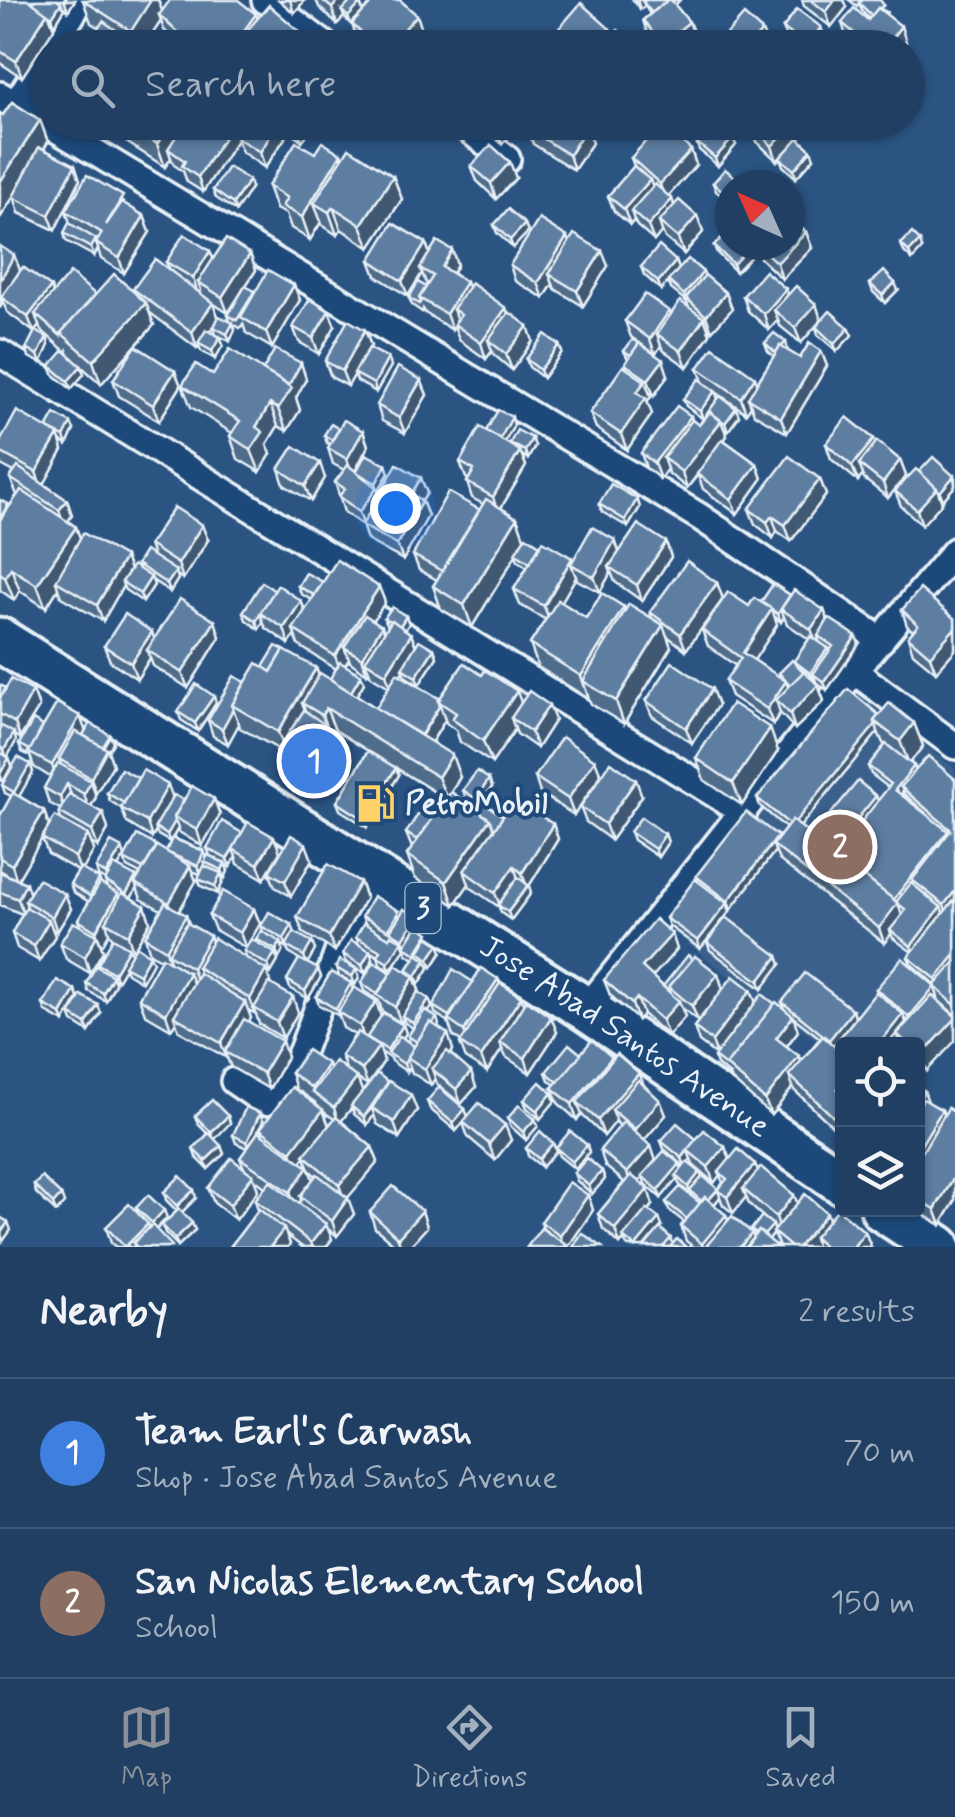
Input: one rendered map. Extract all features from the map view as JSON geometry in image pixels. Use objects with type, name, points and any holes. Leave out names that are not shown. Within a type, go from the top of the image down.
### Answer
[{"type":"highway","name":"Jose Abad Santos Avenue","points":[[0,640],[586,1009],[835,1177]]},
{"type":"highway","points":[[894,1217],[939,1247]]},
{"type":"street","points":[[62,30],[81,0]]},
{"type":"street","points":[[266,0],[305,30]]},
{"type":"street","points":[[0,128],[7,100],[30,73]]},
{"type":"street","points":[[7,100],[30,114]]},
{"type":"street","points":[[73,140],[683,507],[881,640]]},
{"type":"street","points":[[483,140],[507,158]]},
{"type":"street","points":[[0,353],[744,812]]},
{"type":"street","points":[[586,1009],[854,671],[955,551]]},
{"type":"street","points":[[854,671],[955,746]]},
{"type":"street","points":[[234,1081],[263,1101],[273,1102],[288,1083],[340,948],[381,882]]},
{"type":"shaded area","points":[[850,687],[955,769],[955,979],[909,1037],[835,1037],[835,1055],[782,1014],[730,1080],[713,1067],[762,1002],[664,925]]},
{"type":"building","points":[[0,0],[29,0],[48,12],[36,30],[30,30],[30,40],[16,61],[0,51]]},
{"type":"building","points":[[83,0],[151,0],[129,30]]},
{"type":"building","points":[[170,0],[238,0],[256,14],[244,30],[175,30],[159,15]]},
{"type":"building","points":[[322,0],[339,0],[332,8]]},
{"type":"building","points":[[352,0],[360,4],[348,17],[342,11]]},
{"type":"building","points":[[374,0],[400,0],[417,15],[403,30],[358,30],[352,24]]},
{"type":"building","points":[[668,0],[652,13],[643,2]]},
{"type":"building","points":[[671,0],[689,22],[679,30],[651,30],[643,20]]},
{"type":"building","points":[[811,0],[835,0],[826,12]]},
{"type":"building","points":[[880,0],[884,5],[872,16],[859,3]]},
{"type":"building","points":[[33,3],[61,3],[52,17]]},
{"type":"building","points":[[581,3],[610,29],[609,30],[558,30]]},
{"type":"building","points":[[269,5],[298,30],[247,30]]},
{"type":"building","points":[[854,8],[868,20],[878,8],[901,26],[898,30],[850,30],[842,23]]},
{"type":"building","points":[[797,9],[821,27],[819,30],[783,28]]},
{"type":"building","points":[[744,15],[761,30],[731,30]]},
{"type":"building","points":[[103,21],[116,30],[97,30]]},
{"type":"building","points":[[12,102],[30,114],[30,136],[0,182],[0,113],[3,115]]},
{"type":"building","points":[[174,140],[222,140],[198,177],[168,149]]},
{"type":"building","points":[[241,140],[268,140],[260,152]]},
{"type":"building","points":[[546,140],[578,140],[569,155]]},
{"type":"building","points":[[647,140],[680,140],[691,150],[660,184],[631,158]]},
{"type":"building","points":[[698,140],[731,140],[715,158]]},
{"type":"building","points":[[800,140],[811,150],[794,170],[780,158]]},
{"type":"building","points":[[296,142],[315,153],[322,142],[341,154],[302,217],[282,206],[287,198],[268,186]]},
{"type":"building","points":[[491,145],[510,162],[491,183],[471,166]]},
{"type":"building","points":[[39,147],[75,165],[49,215],[13,197]]},
{"type":"building","points":[[349,148],[393,176],[361,225],[333,207],[329,212],[314,203]]},
{"type":"building","points":[[634,166],[650,180],[624,209],[608,196]]},
{"type":"building","points":[[228,167],[249,180],[233,204],[213,190]]},
{"type":"building","points":[[87,175],[123,196],[106,225],[122,202],[144,216],[119,258],[96,243],[102,233],[66,211]]},
{"type":"building","points":[[655,184],[672,199],[648,226],[631,211]]},
{"type":"building","points":[[679,200],[697,216],[678,238],[659,222]]},
{"type":"building","points":[[508,209],[525,224],[510,240],[494,225]]},
{"type":"building","points":[[539,219],[567,237],[538,283],[510,265]]},
{"type":"building","points":[[69,223],[96,239],[91,248],[64,233]]},
{"type":"building","points":[[393,223],[426,243],[402,281],[370,260]]},
{"type":"building","points":[[912,233],[920,241],[909,252],[901,244]]},
{"type":"building","points":[[184,234],[210,251],[193,278],[166,262]]},
{"type":"building","points":[[574,234],[602,251],[577,291],[549,274]]},
{"type":"building","points":[[226,239],[250,254],[222,297],[198,282]]},
{"type":"building","points":[[437,241],[452,250],[442,267],[466,282],[446,314],[419,298],[433,276],[420,268]]},
{"type":"building","points":[[0,246],[14,255],[0,281]]},
{"type":"building","points":[[659,246],[676,261],[658,282],[641,267]]},
{"type":"building","points":[[155,259],[213,303],[192,332],[133,289]]},
{"type":"building","points":[[688,259],[703,272],[684,295],[668,281]]},
{"type":"building","points":[[23,267],[51,287],[28,317],[1,297]]},
{"type":"building","points":[[268,270],[294,285],[266,332],[241,317]]},
{"type":"building","points":[[765,271],[786,289],[764,314],[743,296]]},
{"type":"building","points":[[884,271],[895,283],[882,295],[870,284]]},
{"type":"building","points":[[70,273],[96,295],[61,336],[35,314]]},
{"type":"building","points":[[114,274],[146,303],[93,361],[61,333]]},
{"type":"building","points":[[705,275],[726,293],[706,316],[686,298]]},
{"type":"building","points":[[418,282],[426,287],[419,304],[409,298]]},
{"type":"building","points":[[471,283],[506,308],[481,343],[454,324],[461,315],[453,309]]},
{"type":"building","points":[[245,286],[255,291],[237,320],[228,315]]},
{"type":"building","points":[[796,286],[816,304],[795,328],[774,310]]},
{"type":"building","points":[[645,294],[669,311],[650,339],[625,321]]},
{"type":"building","points":[[310,299],[329,311],[313,338],[293,327]]},
{"type":"building","points":[[680,301],[704,318],[681,351],[657,334]]},
{"type":"building","points":[[830,311],[849,328],[834,344],[816,327]]},
{"type":"building","points":[[509,312],[528,326],[506,354],[488,340]]},
{"type":"building","points":[[219,316],[233,323],[227,334],[214,327]]},
{"type":"building","points":[[348,320],[365,330],[342,371],[325,361]]},
{"type":"building","points":[[206,330],[220,337],[212,351],[198,343]]},
{"type":"building","points":[[35,331],[47,337],[38,355],[26,349]]},
{"type":"building","points":[[774,333],[786,342],[776,353],[765,343]]},
{"type":"building","points":[[545,334],[559,345],[540,370],[526,359]]},
{"type":"building","points":[[633,339],[639,343],[631,355],[624,351]]},
{"type":"building","points":[[639,343],[663,360],[648,380],[625,364]]},
{"type":"building","points":[[809,343],[821,351],[781,418],[748,398],[780,346],[800,358]]},
{"type":"building","points":[[136,346],[175,371],[153,405],[113,380]]},
{"type":"building","points":[[713,347],[755,377],[741,398],[698,368]]},
{"type":"building","points":[[369,348],[388,358],[374,384],[354,373]]},
{"type":"building","points":[[230,349],[292,388],[278,409],[270,404],[256,427],[263,432],[251,450],[230,436],[240,421],[182,385],[196,364],[213,375]]},
{"type":"building","points":[[275,349],[301,363],[289,385],[263,370]]},
{"type":"building","points":[[64,350],[81,366],[68,381],[50,366]]},
{"type":"building","points":[[623,366],[645,381],[637,392],[646,398],[621,434],[590,413]]},
{"type":"building","points":[[398,367],[421,380],[399,418],[377,405]]},
{"type":"building","points":[[699,379],[715,391],[700,411],[683,399]]},
{"type":"building","points":[[720,396],[736,408],[725,423],[709,411]]},
{"type":"building","points":[[677,406],[691,416],[654,463],[641,453]]},
{"type":"building","points":[[498,410],[512,417],[500,439],[486,431]]},
{"type":"building","points":[[17,411],[58,435],[36,472],[0,452],[0,442]]},
{"type":"building","points":[[710,412],[721,421],[682,472],[663,458],[692,420],[699,425]]},
{"type":"building","points":[[55,414],[71,423],[64,437],[47,428]]},
{"type":"building","points":[[847,417],[874,439],[852,466],[826,444]]},
{"type":"building","points":[[344,420],[363,431],[347,459],[328,448]]},
{"type":"building","points":[[331,424],[339,429],[332,440],[324,435]]},
{"type":"building","points":[[480,427],[520,451],[493,497],[467,482],[474,470],[460,462]]},
{"type":"building","points":[[517,430],[532,438],[525,451],[510,443]]},
{"type":"building","points":[[722,439],[757,464],[731,499],[697,474]]},
{"type":"building","points":[[877,441],[900,460],[883,483],[859,464]]},
{"type":"building","points":[[294,446],[320,463],[305,486],[279,469]]},
{"type":"building","points":[[366,454],[386,465],[376,483],[356,472]]},
{"type":"building","points":[[789,456],[820,479],[785,525],[772,516],[767,522],[749,509]]},
{"type":"building","points":[[933,457],[954,476],[940,492],[919,472]]},
{"type":"building","points":[[397,464],[421,478],[411,494],[422,501],[397,545],[362,525]]},
{"type":"building","points":[[348,465],[377,488],[359,512],[339,496],[345,489],[335,482]]},
{"type":"building","points":[[18,467],[67,500],[59,510],[10,478]]},
{"type":"building","points":[[916,469],[937,488],[917,510],[895,491]]},
{"type":"building","points":[[611,484],[637,499],[625,520],[599,504]]},
{"type":"building","points":[[21,490],[76,527],[37,585],[11,568],[5,577],[0,573],[0,520]]},
{"type":"building","points":[[448,492],[480,510],[442,571],[413,555]]},
{"type":"building","points":[[486,499],[517,518],[464,605],[433,586]]},
{"type":"building","points":[[0,500],[8,504],[0,519]]},
{"type":"building","points":[[174,507],[202,525],[178,564],[149,545]]},
{"type":"building","points":[[638,524],[666,542],[637,585],[609,567]]},
{"type":"building","points":[[592,527],[615,540],[594,577],[571,564]]},
{"type":"building","points":[[83,533],[125,557],[97,605],[56,581]]},
{"type":"building","points":[[526,536],[540,545],[530,563],[515,553]]},
{"type":"building","points":[[543,541],[572,558],[544,606],[514,589]]},
{"type":"building","points":[[145,551],[176,571],[167,584],[137,564]]},
{"type":"building","points":[[337,560],[379,587],[335,656],[293,629]]},
{"type":"building","points":[[687,561],[717,583],[680,634],[650,612]]},
{"type":"building","points":[[133,565],[151,577],[140,594],[122,582]]},
{"type":"building","points":[[306,573],[323,582],[314,595],[298,586]]},
{"type":"building","points":[[262,582],[275,591],[256,621],[243,612]]},
{"type":"building","points":[[773,584],[790,595],[778,614],[761,602]]},
{"type":"building","points":[[278,585],[301,601],[284,628],[260,613]]},
{"type":"building","points":[[920,589],[955,619],[955,628],[930,656],[908,637],[918,625],[902,610]]},
{"type":"building","points":[[794,590],[824,610],[811,629],[781,609]]},
{"type":"building","points":[[728,592],[749,606],[754,598],[772,609],[743,653],[786,681],[767,709],[725,681],[741,658],[702,630]]},
{"type":"building","points":[[602,593],[624,607],[581,676],[530,644],[558,600],[586,618]]},
{"type":"building","points":[[180,599],[215,621],[182,673],[147,650]]},
{"type":"building","points":[[629,604],[663,625],[616,701],[583,681]]},
{"type":"building","points":[[392,607],[406,616],[400,626],[384,618]]},
{"type":"building","points":[[125,614],[152,632],[131,663],[104,646]]},
{"type":"building","points":[[365,615],[382,626],[362,658],[344,647]]},
{"type":"building","points":[[829,618],[856,636],[824,682],[813,674],[833,646],[818,636]]},
{"type":"building","points":[[392,620],[411,634],[386,674],[365,661]]},
{"type":"building","points":[[811,636],[828,648],[810,673],[794,661]]},
{"type":"building","points":[[419,640],[434,649],[416,677],[402,668]]},
{"type":"building","points":[[276,646],[284,650],[271,672],[263,667]]},
{"type":"building","points":[[284,650],[316,668],[278,732],[232,705],[257,663],[271,672]]},
{"type":"building","points":[[792,660],[804,672],[790,685],[779,673]]},
{"type":"building","points":[[340,662],[361,675],[351,692],[330,679]]},
{"type":"building","points":[[672,662],[712,689],[686,728],[646,701]]},
{"type":"building","points":[[464,663],[482,675],[485,670],[517,691],[483,741],[452,719],[456,713],[438,701]]},
{"type":"building","points":[[804,671],[818,685],[790,714],[776,700]]},
{"type":"building","points":[[320,673],[452,755],[438,777],[326,708],[322,715],[302,703]]},
{"type":"building","points":[[397,673],[440,699],[421,735],[376,708]]},
{"type":"building","points":[[234,676],[245,682],[222,729],[208,720]]},
{"type":"building","points":[[11,679],[33,691],[15,723],[0,714],[0,698]]},
{"type":"building","points":[[196,684],[214,696],[195,723],[178,712]]},
{"type":"building","points":[[848,689],[879,715],[876,724],[795,822],[789,824],[757,798]]},
{"type":"building","points":[[529,691],[549,705],[531,732],[511,718]]},
{"type":"building","points":[[57,703],[80,716],[52,765],[28,752]]},
{"type":"building","points":[[732,703],[770,728],[733,783],[696,758]]},
{"type":"building","points":[[889,703],[914,723],[900,741],[874,721]]},
{"type":"building","points":[[304,710],[324,724],[296,765],[276,752]]},
{"type":"building","points":[[33,720],[43,726],[30,750],[19,744]]},
{"type":"building","points":[[90,723],[110,735],[103,747],[83,735]]},
{"type":"building","points":[[0,725],[14,733],[4,750],[0,747]]},
{"type":"building","points":[[75,731],[107,749],[91,778],[59,759]]},
{"type":"building","points":[[562,737],[595,760],[568,799],[535,777]]},
{"type":"building","points":[[886,744],[914,766],[895,790],[948,831],[893,900],[836,854],[891,784],[868,766]]},
{"type":"building","points":[[368,751],[396,768],[364,819],[337,802]]},
{"type":"building","points":[[0,752],[9,758],[0,774]]},
{"type":"building","points":[[928,756],[955,779],[955,891],[944,905],[912,880],[951,830],[901,787]]},
{"type":"building","points":[[18,757],[30,764],[14,792],[2,785]]},
{"type":"building","points":[[611,762],[636,780],[605,824],[580,807]]},
{"type":"building","points":[[58,763],[91,781],[84,794],[67,784],[60,797],[44,788]]},
{"type":"building","points":[[121,769],[138,778],[124,803],[107,793]]},
{"type":"building","points":[[143,770],[168,785],[147,822],[121,808]]},
{"type":"building","points":[[477,771],[489,779],[476,799],[463,790]]},
{"type":"building","points":[[858,781],[876,796],[840,840],[821,826]]},
{"type":"building","points":[[192,786],[214,799],[197,830],[174,817]]},
{"type":"building","points":[[451,792],[490,819],[446,882],[407,855]]},
{"type":"building","points":[[13,793],[44,811],[12,865],[0,858],[0,816]]},
{"type":"building","points":[[69,794],[103,813],[92,831],[59,812]]},
{"type":"building","points":[[174,795],[184,800],[167,835],[155,827]]},
{"type":"building","points":[[429,797],[442,805],[417,840],[406,833]]},
{"type":"building","points":[[515,799],[553,824],[522,873],[514,866],[495,893],[464,871]]},
{"type":"building","points":[[479,800],[503,816],[494,830],[490,819],[474,808]]},
{"type":"building","points":[[746,812],[778,836],[728,901],[696,876]]},
{"type":"building","points":[[55,816],[88,835],[75,857],[42,838]]},
{"type":"building","points":[[641,817],[665,834],[655,849],[630,832]]},
{"type":"building","points":[[792,820],[898,903],[879,928],[773,845]]},
{"type":"building","points":[[222,821],[242,833],[227,859],[207,848]]},
{"type":"building","points":[[248,822],[274,837],[258,864],[233,849]]},
{"type":"building","points":[[137,835],[157,846],[143,869],[124,859]]},
{"type":"building","points":[[291,835],[306,844],[285,881],[269,872]]},
{"type":"building","points":[[172,838],[204,851],[198,866],[166,852]]},
{"type":"building","points":[[111,842],[122,848],[106,874],[96,868]]},
{"type":"building","points":[[157,846],[190,866],[169,903],[135,883]]},
{"type":"building","points":[[208,855],[225,863],[222,870],[204,862]]},
{"type":"building","points":[[328,864],[360,882],[329,936],[297,917]]},
{"type":"building","points":[[114,865],[136,877],[126,894],[105,881]]},
{"type":"building","points":[[204,866],[221,873],[215,886],[198,879]]},
{"type":"building","points":[[80,868],[99,879],[90,896],[70,884]]},
{"type":"building","points":[[0,872],[26,883],[18,899],[0,892]]},
{"type":"building","points":[[518,877],[528,885],[508,912],[498,905]]},
{"type":"building","points":[[38,879],[65,894],[52,917],[25,901]]},
{"type":"building","points":[[695,879],[727,903],[698,941],[666,918]]},
{"type":"building","points":[[100,883],[118,894],[96,931],[78,920]]},
{"type":"building","points":[[911,883],[941,907],[911,946],[890,930],[906,910],[896,902]]},
{"type":"building","points":[[223,891],[254,909],[240,933],[209,915]]},
{"type":"building","points":[[122,893],[145,906],[128,935],[106,922]]},
{"type":"building","points":[[373,896],[399,911],[388,930],[362,916]]},
{"type":"building","points":[[955,899],[955,955],[936,979],[908,957]]},
{"type":"building","points":[[165,903],[186,915],[166,950],[145,937]]},
{"type":"building","points":[[26,907],[49,920],[34,946],[12,933]]},
{"type":"building","points":[[404,909],[417,917],[403,939],[390,931]]},
{"type":"building","points":[[269,912],[292,925],[284,939],[261,926]]},
{"type":"building","points":[[726,917],[778,956],[759,981],[707,942]]},
{"type":"building","points":[[655,919],[672,934],[642,967],[679,1001],[662,1020],[637,998],[632,1004],[604,980]]},
{"type":"building","points":[[73,922],[97,935],[85,957],[60,943]]},
{"type":"building","points":[[187,923],[210,936],[192,968],[168,954]]},
{"type":"building","points":[[364,923],[402,941],[388,963],[377,956],[381,951],[356,937]]},
{"type":"building","points":[[418,925],[429,933],[416,954],[404,946]]},
{"type":"building","points":[[261,931],[281,942],[276,950],[256,939]]},
{"type":"building","points":[[294,932],[312,942],[304,956],[286,946]]},
{"type":"building","points":[[428,937],[439,944],[429,959],[419,952]]},
{"type":"building","points":[[113,938],[129,948],[114,973],[98,964]]},
{"type":"building","points":[[214,938],[266,970],[250,999],[197,967]]},
{"type":"building","points":[[251,939],[275,953],[268,965],[244,951]]},
{"type":"building","points":[[351,940],[370,951],[362,965],[343,954]]},
{"type":"building","points":[[136,946],[150,955],[139,974],[124,966]]},
{"type":"building","points":[[417,954],[426,960],[416,976],[407,970]]},
{"type":"building","points":[[688,955],[692,959],[669,987],[671,993],[663,986]]},
{"type":"building","points":[[695,956],[718,974],[692,1006],[669,987]]},
{"type":"building","points":[[162,957],[189,973],[166,1014],[139,998]]},
{"type":"building","points":[[902,958],[935,986],[909,1017],[876,989]]},
{"type":"building","points":[[299,959],[318,969],[305,991],[287,980]]},
{"type":"building","points":[[340,960],[356,969],[352,977],[336,968]]},
{"type":"building","points":[[374,962],[391,973],[377,994],[361,983]]},
{"type":"building","points":[[955,962],[955,1005],[934,986]]},
{"type":"building","points":[[396,965],[414,977],[395,1007],[377,995]]},
{"type":"building","points":[[96,966],[113,976],[103,993],[86,983]]},
{"type":"building","points":[[481,968],[498,979],[464,1031],[448,1020]]},
{"type":"building","points":[[453,969],[473,982],[449,1016],[433,1006]]},
{"type":"building","points":[[331,972],[351,983],[336,1009],[316,997]]},
{"type":"building","points":[[199,973],[245,1002],[221,1043],[174,1016]]},
{"type":"building","points":[[805,973],[853,1010],[829,1040],[782,1002]]},
{"type":"building","points":[[733,976],[751,990],[712,1041],[694,1027]]},
{"type":"building","points":[[57,980],[75,990],[61,1014],[43,1004]]},
{"type":"building","points":[[269,983],[293,997],[277,1022],[254,1008]]},
{"type":"building","points":[[500,983],[521,997],[481,1057],[460,1043]]},
{"type":"building","points":[[354,987],[376,1001],[360,1026],[338,1012]]},
{"type":"building","points":[[418,992],[429,999],[413,1023],[402,1016]]},
{"type":"building","points":[[876,992],[903,1014],[885,1037],[840,1037]]},
{"type":"building","points":[[762,994],[775,1004],[727,1067],[714,1057]]},
{"type":"building","points":[[81,995],[98,1005],[86,1024],[70,1014]]},
{"type":"building","points":[[932,995],[955,1016],[925,1052],[925,1037],[897,1034]]},
{"type":"building","points":[[526,1000],[551,1017],[525,1058],[500,1042]]},
{"type":"building","points":[[776,1002],[793,1016],[776,1038],[799,1056],[765,1100],[726,1065]]},
{"type":"building","points":[[425,1010],[437,1018],[417,1042],[408,1036]]},
{"type":"building","points":[[383,1013],[403,1025],[387,1050],[367,1037]]},
{"type":"building","points":[[244,1019],[282,1041],[263,1073],[225,1052]]},
{"type":"building","points":[[430,1022],[448,1034],[425,1069],[407,1057]]},
{"type":"building","points":[[358,1032],[379,1046],[362,1070],[341,1056]]},
{"type":"building","points":[[400,1036],[414,1046],[404,1064],[388,1053]]},
{"type":"building","points":[[823,1036],[835,1047],[835,1118],[789,1075]]},
{"type":"building","points":[[592,1040],[612,1057],[572,1104],[552,1088]]},
{"type":"building","points":[[569,1044],[581,1054],[558,1082],[546,1072]]},
{"type":"building","points":[[307,1050],[328,1064],[312,1088],[291,1073]]},
{"type":"building","points":[[447,1051],[471,1072],[456,1089],[432,1069]]},
{"type":"building","points":[[617,1054],[639,1073],[598,1120],[577,1102]]},
{"type":"building","points":[[335,1061],[357,1078],[334,1108],[312,1092]]},
{"type":"building","points":[[377,1073],[388,1082],[364,1117],[351,1106]]},
{"type":"building","points":[[638,1080],[660,1100],[635,1129],[612,1110]]},
{"type":"building","points":[[389,1081],[411,1095],[394,1122],[372,1108]]},
{"type":"building","points":[[540,1082],[552,1093],[537,1111],[524,1100]]},
{"type":"building","points":[[292,1087],[323,1110],[291,1152],[260,1129]]},
{"type":"building","points":[[439,1087],[465,1109],[453,1123],[427,1101]]},
{"type":"building","points":[[212,1100],[228,1116],[211,1132],[195,1116]]},
{"type":"building","points":[[925,1100],[942,1110],[925,1138]]},
{"type":"building","points":[[479,1103],[505,1125],[489,1144],[463,1122]]},
{"type":"building","points":[[519,1105],[535,1119],[523,1132],[508,1118]]},
{"type":"building","points":[[246,1107],[260,1113],[247,1142],[233,1135]]},
{"type":"building","points":[[948,1108],[955,1113],[955,1176],[935,1209],[925,1203],[925,1147]]},
{"type":"building","points":[[336,1117],[372,1147],[339,1185],[304,1155]]},
{"type":"building","points":[[623,1122],[651,1146],[627,1173],[600,1150]]},
{"type":"building","points":[[677,1123],[696,1139],[682,1158],[661,1141]]},
{"type":"building","points":[[704,1130],[725,1147],[708,1167],[687,1150]]},
{"type":"building","points":[[540,1131],[553,1143],[539,1159],[526,1148]]},
{"type":"building","points":[[570,1131],[587,1145],[572,1162],[556,1148]]},
{"type":"building","points":[[258,1132],[308,1167],[290,1192],[240,1158]]},
{"type":"building","points":[[209,1133],[221,1146],[205,1161],[193,1149]]},
{"type":"building","points":[[738,1149],[755,1164],[727,1197],[718,1190],[727,1179],[719,1172]]},
{"type":"building","points":[[664,1151],[680,1164],[658,1190],[642,1176]]},
{"type":"building","points":[[231,1158],[253,1175],[230,1205],[208,1188]]},
{"type":"building","points":[[587,1158],[602,1171],[589,1186],[574,1173]]},
{"type":"building","points":[[687,1162],[700,1172],[688,1187],[676,1176]]},
{"type":"building","points":[[761,1167],[794,1195],[776,1217],[743,1189]]},
{"type":"building","points":[[317,1174],[348,1198],[332,1221],[300,1196]]},
{"type":"building","points":[[631,1175],[648,1189],[615,1229],[598,1214]]},
{"type":"building","points":[[180,1176],[194,1190],[177,1206],[164,1192]]},
{"type":"building","points":[[703,1176],[718,1189],[708,1200],[705,1197],[701,1201],[690,1191]]},
{"type":"building","points":[[42,1177],[61,1195],[53,1204],[34,1185]]},
{"type":"building","points":[[270,1181],[326,1224],[311,1243],[255,1200]]},
{"type":"building","points":[[569,1182],[588,1195],[560,1236],[541,1222]]},
{"type":"building","points":[[393,1186],[422,1211],[398,1238],[370,1212]]},
{"type":"building","points":[[680,1187],[700,1203],[687,1219],[666,1202]]},
{"type":"building","points":[[805,1194],[827,1213],[798,1247],[791,1247],[773,1232]]},
{"type":"building","points":[[148,1195],[164,1210],[152,1223],[136,1208]]},
{"type":"building","points":[[705,1197],[726,1215],[702,1244],[681,1226]]},
{"type":"building","points":[[129,1204],[148,1224],[125,1247],[106,1227]]},
{"type":"building","points":[[179,1209],[192,1223],[175,1239],[162,1225]]},
{"type":"building","points":[[259,1209],[284,1229],[270,1247],[230,1247]]},
{"type":"building","points":[[647,1209],[659,1218],[635,1247],[623,1237]]},
{"type":"building","points":[[835,1212],[835,1217],[847,1217],[865,1232],[853,1247],[825,1247],[814,1237]]},
{"type":"building","points":[[732,1216],[752,1233],[740,1247],[708,1247],[707,1245]]},
{"type":"building","points":[[762,1216],[773,1225],[764,1235],[751,1230]]},
{"type":"building","points":[[0,1217],[8,1222],[1,1233],[0,1233]]},
{"type":"building","points":[[152,1225],[171,1247],[137,1247],[133,1243]]},
{"type":"building","points":[[541,1228],[568,1246],[527,1247]]},
{"type":"building","points":[[660,1228],[671,1238],[663,1247],[644,1247]]},
{"type":"building","points":[[759,1231],[778,1247],[746,1247]]},
{"type":"building","points":[[582,1233],[602,1247],[573,1247]]},
{"type":"building","points":[[677,1239],[686,1247],[670,1247]]},
{"type":"place","name":"Team Earl's Carwash","points":[[314,761]]},
{"type":"place","name":"PetroMobil","points":[[375,804]]},
{"type":"place","name":"San Nicolas Elementary School","points":[[840,847]]}]
